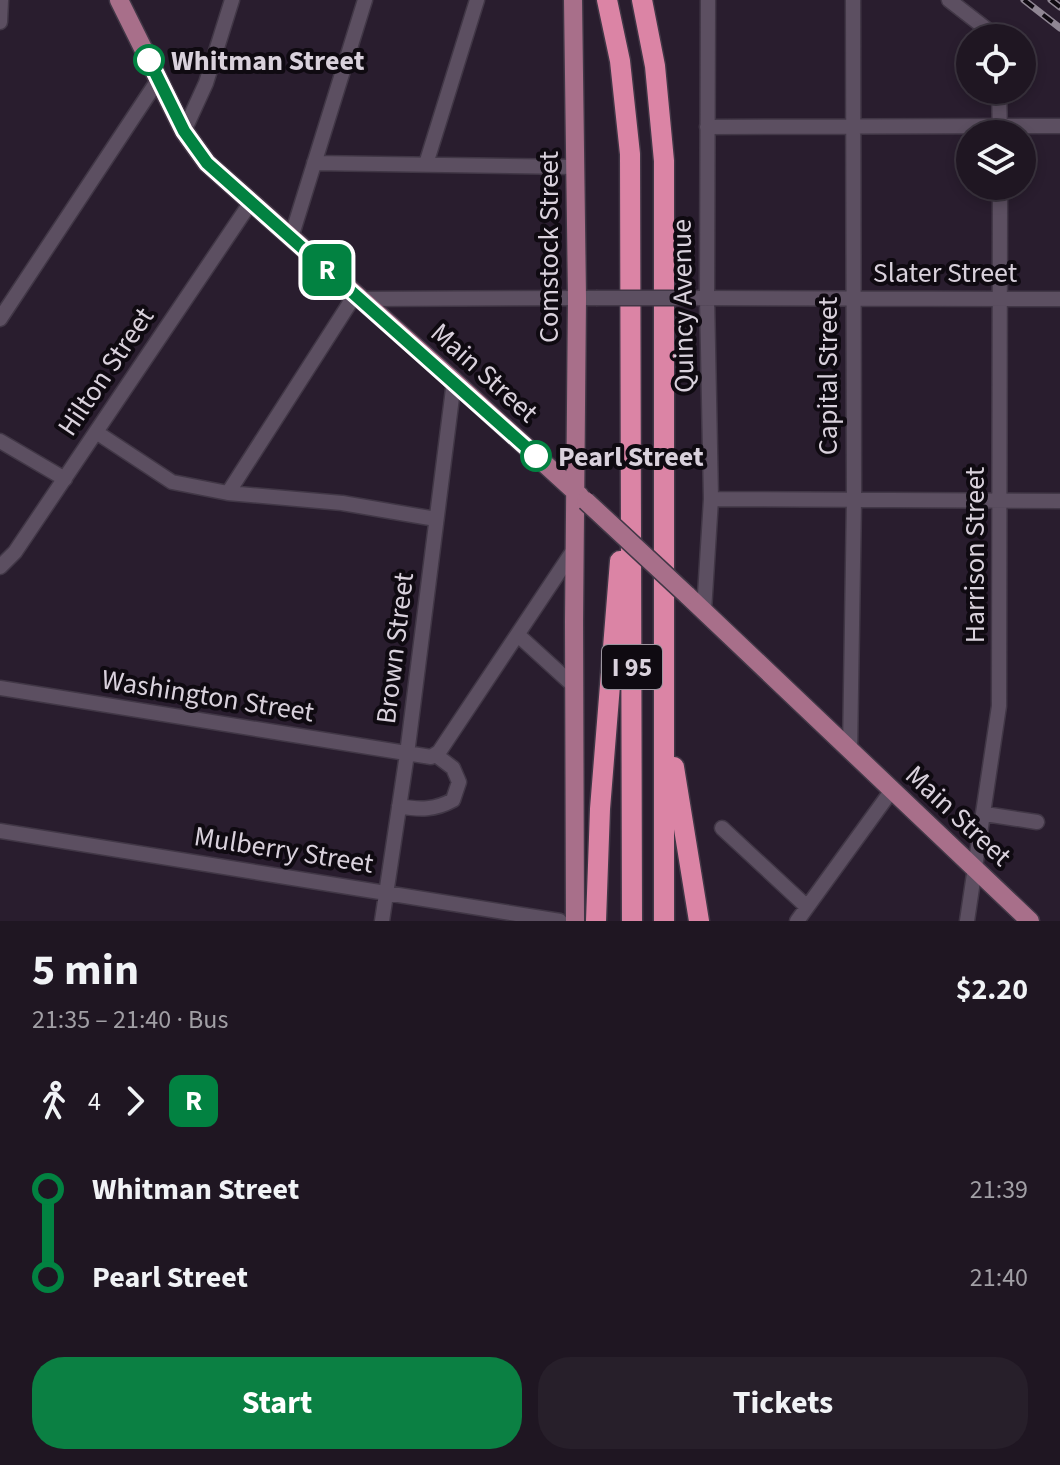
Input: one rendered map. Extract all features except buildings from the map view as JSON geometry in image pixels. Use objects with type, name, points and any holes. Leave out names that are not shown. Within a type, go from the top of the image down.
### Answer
[{"type":"highway","name":"I 95","points":[[607,0],[616,38],[629,131],[632,921]]},
{"type":"highway","name":"I 95","points":[[642,0],[659,89],[665,173],[664,921]]},
{"type":"highway","points":[[596,921],[600,809],[631,414]]},
{"type":"highway","points":[[664,692],[699,921]]},
{"type":"main road","name":"Main Street","points":[[119,0],[184,131],[207,163],[581,497],[1030,921]]},
{"type":"main road","name":"Comstock Street","points":[[573,0],[575,167],[586,298],[581,497]]},
{"type":"main road","points":[[575,921],[575,548],[581,497]]},
{"type":"street","points":[[0,22],[1,0]]},
{"type":"street","points":[[184,131],[206,83],[232,0]]},
{"type":"street","points":[[291,238],[365,0]]},
{"type":"street","points":[[426,164],[477,0]]},
{"type":"street","name":"Quincy Avenue","points":[[704,611],[711,499],[700,298],[707,127],[708,0]]},
{"type":"street","name":"Capital Street","points":[[850,751],[854,500],[853,0]]},
{"type":"street","points":[[949,0],[980,24]]},
{"type":"street","points":[[0,319],[158,80]]},
{"type":"street","points":[[1036,128],[1060,126]]},
{"type":"street","points":[[707,127],[956,130]]},
{"type":"street","points":[[314,163],[575,167]]},
{"type":"street","name":"Harrison Street","points":[[967,921],[999,706],[1000,200]]},
{"type":"street","name":"Hilton Street","points":[[0,567],[15,552],[251,202]]},
{"type":"street","points":[[228,493],[357,297]]},
{"type":"street","name":"Slater Street","points":[[357,297],[1060,299]]},
{"type":"street","points":[[382,319],[397,299]]},
{"type":"street","name":"Brown Street","points":[[382,921],[407,754],[454,381]]},
{"type":"street","points":[[96,432],[172,482],[228,493],[342,503],[436,519]]},
{"type":"street","points":[[0,441],[65,479]]},
{"type":"street","points":[[711,499],[1060,501]]},
{"type":"street","points":[[399,806],[420,810],[442,806],[453,800],[459,782],[453,768],[436,755],[575,548]]},
{"type":"street","points":[[518,635],[574,686]]},
{"type":"street","name":"Washington Street","points":[[0,688],[407,754],[436,755]]},
{"type":"street","points":[[797,921],[892,790]]},
{"type":"street","points":[[985,814],[1037,822]]},
{"type":"street","points":[[722,828],[806,906]]},
{"type":"street","name":"Mulberry Street","points":[[0,831],[560,921]]},
{"type":"railway","points":[[1024,0],[1060,28]]},
{"type":"railway","points":[[1051,0],[1060,7]]},
{"type":"bus line","name":"R","points":[[149,60],[197,153],[536,456]]},
{"type":"place","name":"Whitman Street","points":[[149,60]]},
{"type":"place","name":"Pearl Street","points":[[536,456]]}]
